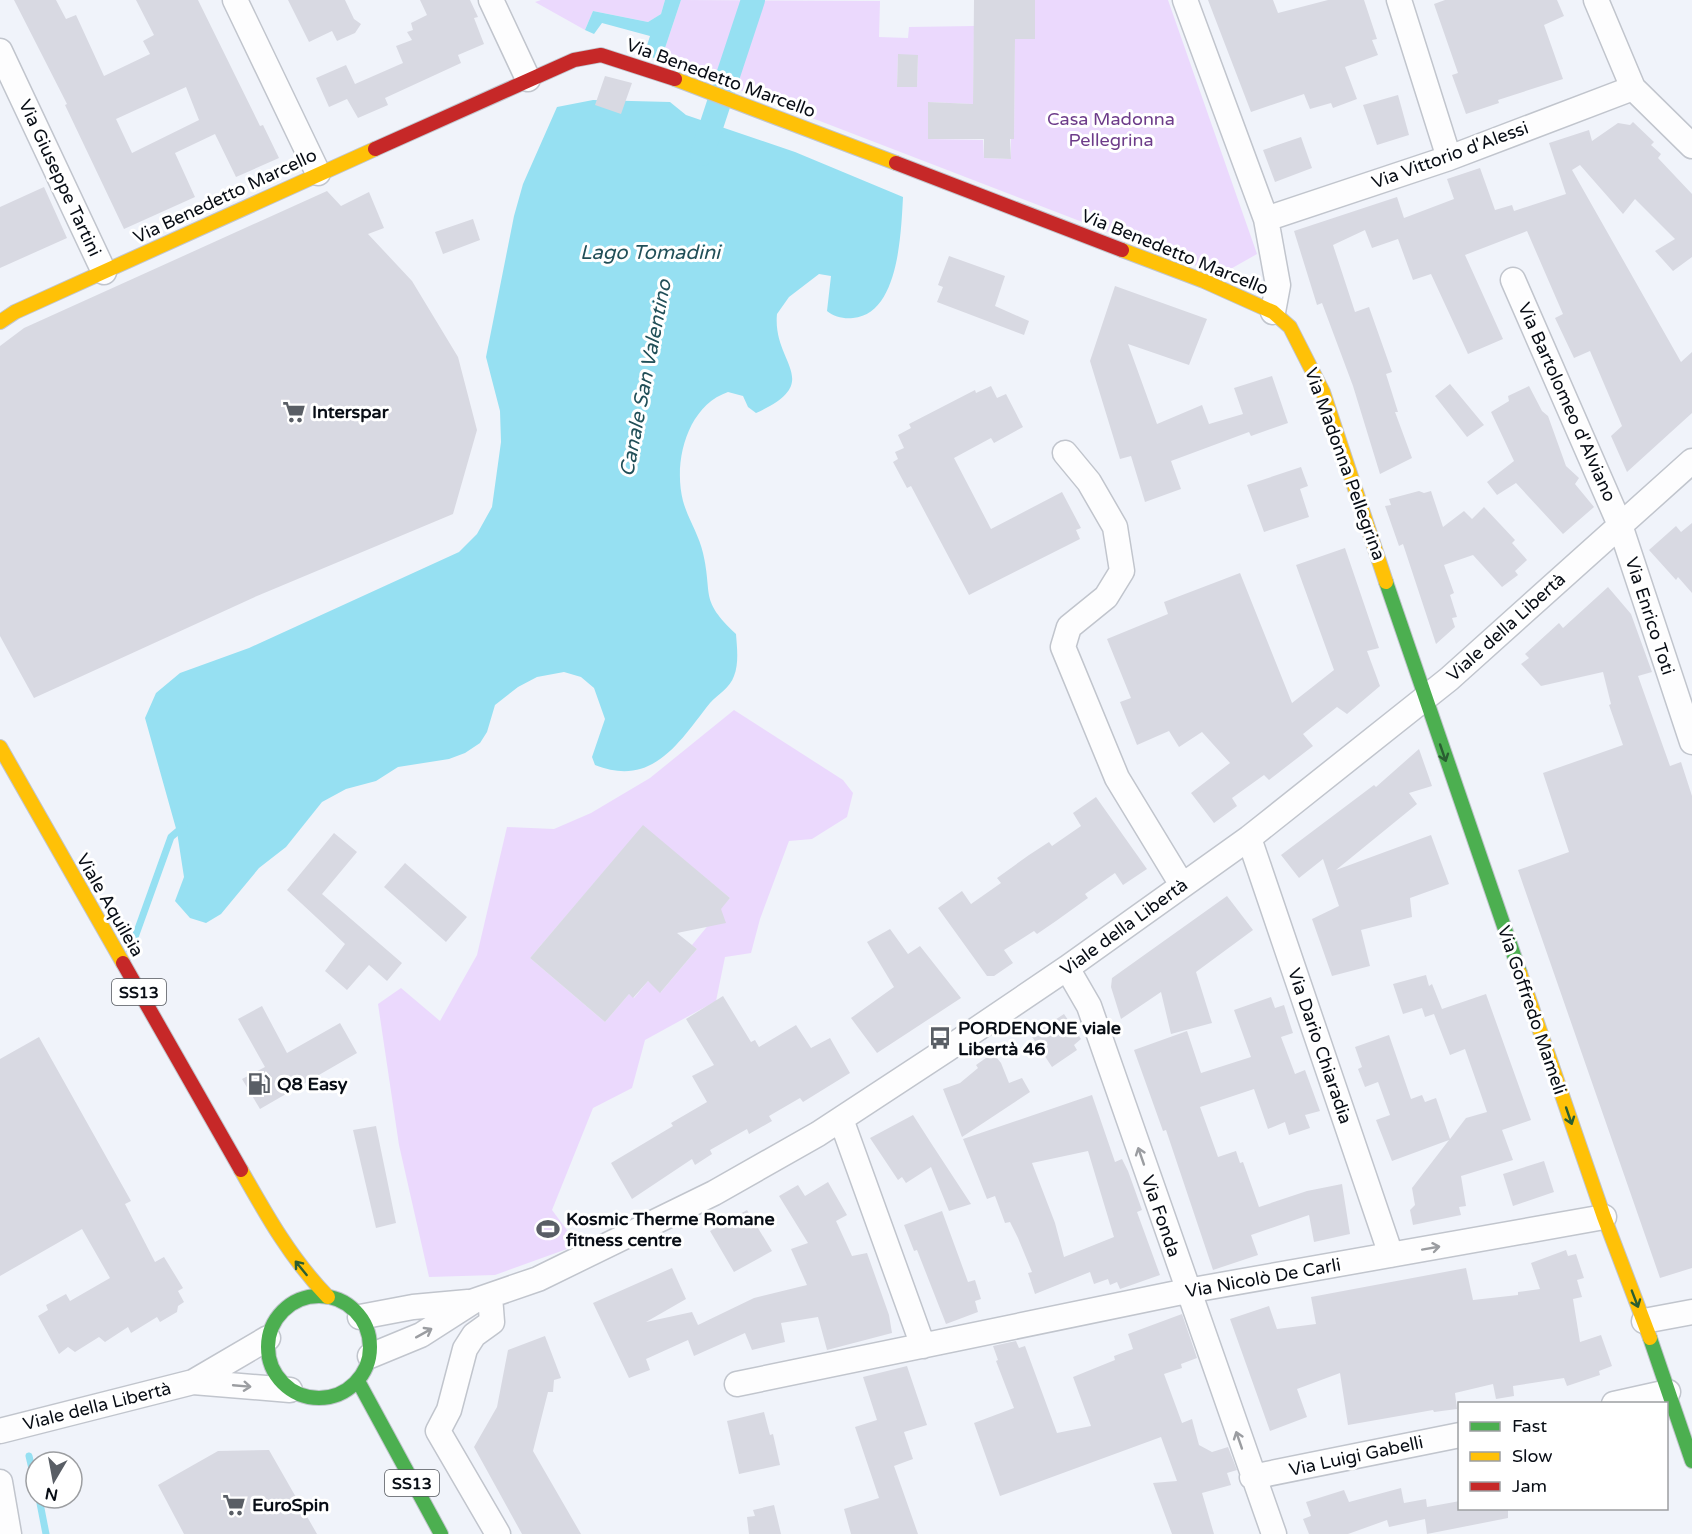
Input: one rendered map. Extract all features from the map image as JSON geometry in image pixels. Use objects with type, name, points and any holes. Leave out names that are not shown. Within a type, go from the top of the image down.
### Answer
[{"type":"street","points":[[235,0],[318,173]]},
{"type":"street","points":[[491,0],[528,79]]},
{"type":"street","points":[[1185,0],[1266,219],[1278,285],[1273,312]]},
{"type":"street","points":[[1399,0],[1449,158]]},
{"type":"street","points":[[1596,0],[1633,88],[1692,146]]},
{"type":"street","name":"Via Giuseppe Tartini","points":[[0,51],[104,272]]},
{"type":"street","name":"Via Benedetto Marcello","points":[[0,322],[15,312],[528,79],[574,60],[601,55],[649,69],[1043,217],[1204,281],[1273,312]]},
{"type":"street","name":"Via Vittorio d'Alessi","points":[[1266,219],[1449,158],[1633,88]]},
{"type":"street","name":"Via Bartolomeo d'Alviano","points":[[1513,280],[1620,525]]},
{"type":"street","name":"Via Madonna Pellegrina","points":[[1273,312],[1290,327],[1323,392],[1424,698]]},
{"type":"street","points":[[1065,453],[1089,482],[1115,527],[1122,571],[1106,597],[1069,627],[1063,647],[1117,778],[1182,885]]},
{"type":"street","name":"Viale della Libertà","points":[[370,1356],[421,1335],[482,1299],[538,1278],[714,1192],[841,1119],[1067,968],[1249,838],[1449,679],[1692,461]]},
{"type":"street","name":"Via Enrico Toti","points":[[1620,525],[1692,742]]},
{"type":"street","name":"Via Goffredo Mameli","points":[[1424,698],[1604,1217],[1644,1321],[1692,1461]]},
{"type":"street","name":"Viale Aquileia","points":[[0,747],[279,1237],[301,1269],[328,1297],[340,1300],[360,1317]]},
{"type":"street","name":"Via Dario Chiaradia","points":[[1249,838],[1391,1255]]},
{"type":"street","name":"Via Fonda","points":[[1067,968],[1089,1006],[1187,1292],[1274,1534]]},
{"type":"street","points":[[841,1119],[923,1346]]},
{"type":"street","name":"Via Nicolò De Carli","points":[[736,1384],[1187,1292],[1604,1217]]},
{"type":"street","name":"Viale Aquileia","points":[[279,1237],[279,1257]]},
{"type":"street","points":[[272,1328],[284,1309],[304,1298],[328,1297]]},
{"type":"street","points":[[278,1298],[272,1328],[271,1367],[290,1390],[310,1398],[329,1398],[339,1395],[358,1381],[370,1356],[369,1335],[360,1317]]},
{"type":"street","points":[[482,1299],[492,1322],[474,1335],[465,1349],[449,1410],[438,1431],[498,1534]]},
{"type":"street","name":"Viale della Libertà","points":[[360,1317],[413,1307],[482,1299]]},
{"type":"street","points":[[1644,1321],[1692,1312]]},
{"type":"street","name":"Viale della Libertà","points":[[193,1382],[272,1328]]},
{"type":"street","name":"SS13","points":[[358,1381],[441,1534]]},
{"type":"street","name":"Viale della Libertà","points":[[0,1431],[193,1382],[290,1390]]},
{"type":"street","points":[[1623,1402],[1668,1392]]},
{"type":"street","points":[[329,1398],[346,1408]]},
{"type":"street","name":"SS13","points":[[364,1420],[384,1432]]},
{"type":"street","name":"Via Luigi Gabelli","points":[[1252,1477],[1458,1435]]},
{"type":"street","points":[[0,1482],[9,1534]]},
{"type":"green space","points":[[541,0],[665,0],[661,14],[648,22],[593,11],[585,30],[535,2]]},
{"type":"green space","name":"Casa Madonna Pellegrina","points":[[681,0],[880,1],[879,37],[908,38],[909,27],[974,26],[973,104],[929,102],[928,139],[983,140],[984,158],[1011,159],[1011,139],[1014,139],[1015,39],[1035,39],[1035,0],[1168,0],[1257,254],[1227,271],[1207,270],[661,60]],"holes":[[[898,55],[918,55],[917,86],[897,86]]]},
{"type":"green space","points":[[734,710],[843,780],[853,793],[847,817],[812,839],[789,841],[760,919],[751,953],[725,957],[716,1001],[645,1040],[632,1088],[593,1108],[552,1210],[578,1245],[495,1275],[429,1277],[399,1145],[378,1004],[401,988],[440,1021],[477,955],[507,827],[554,829],[591,813],[650,778]],"holes":[[[643,826],[730,898],[720,909],[723,921],[710,923],[692,945],[697,949],[661,992],[648,981],[634,998],[629,994],[605,1022],[530,958]]]},
{"type":"water","points":[[665,0],[681,0],[661,60],[644,55],[650,36],[602,23],[594,34],[585,30],[593,11],[648,22],[661,14]]},
{"type":"water","name":"Lago Tomadini","points":[[593,100],[670,102],[686,115],[795,152],[903,197],[901,231],[894,270],[889,287],[880,302],[868,313],[853,318],[833,315],[827,311],[831,276],[819,274],[789,297],[777,314],[781,346],[791,370],[792,381],[788,391],[777,402],[756,413],[748,407],[743,396],[728,392],[714,399],[702,409],[686,437],[680,469],[680,486],[683,501],[701,546],[712,604],[724,622],[736,634],[737,661],[732,680],[663,757],[649,766],[633,771],[615,771],[595,765],[592,757],[605,719],[594,688],[581,677],[564,672],[537,677],[518,687],[495,705],[487,732],[480,743],[465,753],[449,759],[398,767],[376,781],[346,789],[322,802],[286,847],[259,868],[221,914],[206,923],[190,918],[175,901],[184,877],[177,832],[145,718],[156,693],[180,673],[249,648],[459,552],[477,534],[492,507],[501,442],[500,411],[486,357],[514,216],[523,184],[557,107]]},
{"type":"building","points":[[14,0],[56,0],[66,19],[76,15],[104,76],[150,54],[143,41],[154,35],[136,0],[198,0],[260,126],[263,125],[279,158],[236,177],[215,134],[175,153],[195,197],[124,229],[65,105],[67,104]],"holes":[[[186,87],[199,120],[132,153],[116,119]]]},
{"type":"building","points":[[288,0],[345,0],[354,19],[361,24],[355,33],[337,41],[332,31],[309,42]]},
{"type":"building","points":[[420,0],[470,0],[478,17],[474,18],[484,44],[458,55],[461,63],[385,98],[388,105],[358,118],[347,99],[329,107],[316,78],[346,65],[355,84],[403,63],[396,46],[412,40],[407,32],[413,30],[411,23],[427,15]]},
{"type":"building","points":[[974,0],[1035,0],[1035,39],[1015,39],[1014,139],[1010,139],[1011,159],[984,158],[984,139],[928,139],[928,102],[973,104]]},
{"type":"building","points":[[1208,0],[1273,0],[1278,13],[1328,0],[1364,0],[1377,39],[1372,40],[1378,55],[1345,67],[1357,99],[1333,108],[1331,103],[1310,109],[1304,94],[1251,112]]},
{"type":"building","points":[[1445,0],[1557,0],[1564,16],[1544,25],[1563,79],[1498,100],[1499,103],[1466,114],[1452,75],[1458,73],[1434,4]]},
{"type":"building","points":[[898,54],[918,55],[917,87],[897,87]]},
{"type":"building","points":[[605,76],[632,83],[621,114],[595,105]]},
{"type":"building","points":[[1398,95],[1409,135],[1377,145],[1363,105]]},
{"type":"building","points":[[1633,122],[1654,142],[1651,145],[1661,154],[1658,158],[1692,194],[1692,257],[1673,271],[1655,251],[1675,239],[1635,199],[1623,214],[1580,165],[1572,170],[1681,362],[1692,352],[1692,413],[1627,472],[1611,436],[1622,426],[1590,351],[1574,358],[1555,318],[1563,314],[1527,231],[1465,255],[1503,339],[1468,354],[1431,274],[1413,280],[1398,239],[1372,248],[1365,230],[1333,245],[1355,312],[1369,307],[1392,372],[1386,374],[1398,412],[1395,412],[1412,458],[1380,474],[1353,386],[1322,303],[1317,305],[1294,231],[1397,197],[1404,218],[1454,199],[1447,179],[1480,168],[1495,210],[1512,205],[1514,211],[1566,194],[1549,143],[1589,130],[1592,141],[1618,123],[1630,125]]},
{"type":"building","points":[[1301,137],[1312,168],[1275,182],[1263,150]]},
{"type":"building","points":[[44,187],[67,238],[0,268],[0,207]]},
{"type":"building","points":[[327,191],[341,206],[369,192],[384,228],[368,234],[412,281],[458,357],[477,430],[453,514],[257,596],[34,698],[0,636],[0,346],[24,328]]},
{"type":"building","points":[[473,219],[480,240],[443,254],[435,232]]},
{"type":"building","points":[[949,256],[1005,276],[995,306],[1029,321],[1024,335],[937,302],[943,287],[938,285]]},
{"type":"building","points":[[1115,286],[1207,319],[1189,365],[1128,344],[1157,424],[1202,405],[1209,424],[1243,414],[1234,388],[1272,376],[1288,423],[1251,436],[1249,432],[1171,461],[1181,489],[1145,502],[1131,456],[1120,459],[1090,361]]},
{"type":"building","points":[[1450,384],[1484,425],[1467,437],[1435,396]]},
{"type":"building","points":[[991,386],[997,398],[1006,394],[1023,427],[994,443],[991,438],[954,458],[991,529],[1062,492],[1081,528],[1076,530],[1080,539],[969,595],[911,486],[907,488],[893,462],[898,459],[895,452],[904,448],[898,435],[911,428],[909,424],[975,390],[976,393]]},
{"type":"building","points":[[1529,386],[1542,411],[1548,416],[1566,466],[1579,478],[1575,484],[1594,507],[1563,534],[1516,483],[1497,495],[1487,482],[1514,461],[1491,412],[1509,401],[1508,396]]},
{"type":"building","points":[[1301,467],[1308,486],[1300,489],[1309,517],[1264,532],[1247,485]]},
{"type":"building","points":[[1419,491],[1424,493],[1431,491],[1443,527],[1464,511],[1472,519],[1484,507],[1515,540],[1512,543],[1527,560],[1515,571],[1518,575],[1502,587],[1473,555],[1444,565],[1454,593],[1450,595],[1457,617],[1452,618],[1455,627],[1436,644],[1403,544],[1399,546],[1385,506],[1391,505],[1389,499]]},
{"type":"building","points":[[1692,523],[1692,593],[1678,577],[1676,580],[1649,550],[1676,526],[1681,532]]},
{"type":"building","points":[[1345,548],[1379,648],[1367,651],[1380,686],[1347,714],[1337,707],[1303,734],[1313,746],[1269,780],[1264,775],[1232,798],[1237,806],[1214,823],[1191,793],[1230,763],[1202,732],[1179,747],[1169,731],[1137,745],[1120,702],[1131,698],[1107,639],[1168,614],[1164,602],[1240,573],[1292,703],[1334,670],[1296,565]]},
{"type":"building","points":[[1608,587],[1631,614],[1652,672],[1638,676],[1670,766],[1681,762],[1692,796],[1692,1268],[1660,1278],[1518,870],[1569,852],[1543,773],[1623,745],[1609,705],[1611,704],[1603,672],[1541,686],[1521,664],[1529,658],[1525,654],[1559,623],[1563,628]]},
{"type":"building","points":[[1419,749],[1432,786],[1409,793],[1417,804],[1336,870],[1431,835],[1449,884],[1410,898],[1412,917],[1361,930],[1370,966],[1332,976],[1312,919],[1339,906],[1323,859],[1299,878],[1281,855],[1374,785],[1376,787]]},
{"type":"building","points":[[1096,797],[1147,869],[1123,885],[1115,873],[1085,894],[1088,898],[1056,921],[1037,934],[1034,931],[1004,950],[1013,963],[994,976],[987,976],[938,908],[962,891],[971,904],[1001,883],[997,878],[1029,855],[1049,842],[1052,846],[1081,826],[1073,813]]},
{"type":"building","points":[[643,825],[730,898],[721,909],[726,923],[677,933],[697,949],[660,993],[648,981],[633,998],[629,994],[605,1022],[530,958]]},
{"type":"building","points":[[334,833],[357,852],[322,894],[402,963],[387,981],[369,965],[347,990],[325,971],[345,944],[287,890]]},
{"type":"building","points":[[405,863],[467,917],[446,942],[384,887]]},
{"type":"building","points":[[1227,896],[1253,930],[1196,972],[1212,1023],[1171,1034],[1161,992],[1121,1019],[1111,987],[1112,978]]},
{"type":"building","points":[[890,929],[908,954],[920,946],[961,998],[877,1053],[851,1018],[894,987],[867,942]]},
{"type":"building","points":[[1426,975],[1429,986],[1432,984],[1442,1009],[1486,994],[1531,1120],[1502,1130],[1513,1160],[1461,1176],[1466,1206],[1459,1207],[1461,1215],[1413,1225],[1410,1210],[1415,1205],[1412,1188],[1449,1140],[1392,1161],[1376,1120],[1390,1115],[1378,1082],[1365,1087],[1358,1069],[1362,1067],[1355,1047],[1389,1035],[1411,1099],[1422,1095],[1425,1102],[1436,1098],[1450,1139],[1466,1118],[1487,1112],[1465,1049],[1450,1055],[1434,1014],[1425,1017],[1422,1008],[1403,1014],[1393,984]]},
{"type":"building","points":[[723,996],[751,1042],[755,1040],[759,1047],[796,1025],[811,1048],[830,1038],[850,1073],[803,1102],[800,1098],[769,1116],[772,1121],[749,1134],[747,1129],[710,1150],[712,1154],[695,1165],[692,1159],[632,1199],[611,1163],[673,1126],[671,1123],[707,1102],[692,1076],[714,1065],[686,1019]]},
{"type":"building","points":[[1271,997],[1275,1008],[1284,1005],[1293,1033],[1281,1037],[1295,1074],[1305,1070],[1320,1111],[1305,1115],[1310,1128],[1289,1135],[1285,1122],[1268,1129],[1254,1089],[1200,1107],[1218,1157],[1236,1151],[1240,1163],[1243,1162],[1259,1207],[1307,1191],[1342,1184],[1350,1234],[1314,1242],[1309,1215],[1251,1235],[1258,1255],[1213,1270],[1166,1130],[1163,1131],[1134,1050],[1187,1031],[1201,1073],[1251,1057],[1234,1010]]},
{"type":"building","points":[[262,1006],[287,1053],[340,1023],[357,1053],[260,1109],[242,1079],[265,1067],[238,1019]]},
{"type":"building","points":[[1064,1014],[1081,1039],[1074,1045],[1077,1050],[1052,1067],[1029,1032],[1045,1022],[1047,1025]]},
{"type":"building","points":[[39,1037],[131,1201],[125,1204],[155,1262],[164,1257],[183,1288],[178,1291],[184,1302],[178,1306],[177,1312],[160,1322],[157,1317],[131,1333],[128,1327],[105,1342],[99,1337],[75,1352],[68,1347],[59,1354],[38,1316],[48,1310],[46,1305],[66,1294],[70,1301],[110,1278],[82,1229],[0,1276],[0,1059]]},
{"type":"building","points":[[993,1053],[1001,1063],[1009,1083],[1022,1078],[1030,1092],[962,1137],[943,1089],[960,1083],[978,1068],[976,1065]]},
{"type":"building","points":[[1092,1095],[1115,1162],[1122,1159],[1128,1171],[1142,1210],[1137,1212],[1160,1275],[1120,1289],[1117,1282],[1110,1285],[1108,1279],[1094,1284],[1090,1272],[1035,1294],[1028,1273],[1032,1272],[1018,1238],[1010,1222],[1005,1223],[995,1196],[987,1199],[963,1139]],"holes":[[[1088,1151],[1114,1237],[1064,1257],[1055,1223],[1032,1163]]]},
{"type":"building","points":[[913,1115],[971,1204],[949,1211],[931,1167],[906,1183],[902,1177],[898,1180],[870,1138]]},
{"type":"building","points":[[376,1126],[396,1223],[376,1228],[353,1130]]},
{"type":"building","points":[[1544,1161],[1554,1192],[1513,1206],[1503,1174]]},
{"type":"building","points":[[828,1182],[847,1215],[836,1221],[852,1256],[867,1253],[889,1315],[892,1333],[827,1350],[818,1317],[781,1323],[785,1342],[752,1350],[745,1333],[694,1356],[688,1340],[646,1359],[650,1370],[629,1378],[593,1303],[672,1268],[686,1299],[646,1322],[692,1312],[698,1325],[754,1298],[807,1285],[791,1249],[808,1243],[779,1196],[798,1185],[805,1196]]},
{"type":"building","points":[[747,1210],[772,1251],[734,1272],[710,1231]]},
{"type":"building","points":[[942,1211],[968,1282],[975,1280],[981,1299],[975,1301],[978,1312],[946,1324],[917,1250],[914,1251],[904,1225]]},
{"type":"building","points":[[1566,1250],[1568,1256],[1576,1254],[1584,1278],[1577,1280],[1582,1297],[1573,1299],[1580,1342],[1601,1335],[1612,1366],[1599,1371],[1600,1375],[1567,1386],[1564,1378],[1513,1386],[1514,1396],[1496,1399],[1493,1384],[1455,1393],[1457,1409],[1434,1412],[1433,1410],[1348,1425],[1340,1373],[1297,1389],[1307,1417],[1270,1431],[1230,1319],[1269,1306],[1277,1329],[1316,1324],[1311,1297],[1466,1268],[1473,1300],[1518,1295],[1518,1292],[1540,1289],[1531,1263]]},
{"type":"building","points":[[1182,1314],[1197,1358],[1181,1364],[1182,1368],[1164,1374],[1182,1423],[1192,1419],[1199,1445],[1212,1452],[1228,1447],[1237,1470],[1227,1473],[1231,1485],[1202,1493],[1214,1534],[1172,1534],[1153,1483],[1177,1481],[1161,1437],[1000,1496],[974,1423],[1014,1408],[996,1361],[998,1360],[993,1346],[1016,1341],[1019,1348],[1025,1346],[1057,1433],[1091,1426],[1073,1377],[1115,1360],[1114,1356],[1133,1349],[1128,1334]]},
{"type":"building","points":[[545,1336],[561,1378],[554,1380],[553,1392],[548,1392],[533,1451],[581,1534],[522,1534],[474,1447],[497,1407],[508,1350]]},
{"type":"building","points":[[907,1366],[927,1425],[904,1432],[913,1459],[894,1466],[918,1534],[851,1534],[844,1509],[879,1498],[855,1427],[877,1420],[863,1377]]},
{"type":"building","points":[[764,1412],[770,1435],[773,1434],[780,1465],[739,1474],[727,1421]]},
{"type":"building","name":"EuroSpin","points":[[269,1450],[317,1534],[184,1534],[158,1485],[218,1451]]},
{"type":"building","points":[[1401,1488],[1404,1503],[1426,1499],[1427,1507],[1458,1501],[1458,1510],[1508,1510],[1508,1518],[1427,1534],[1425,1519],[1389,1527],[1387,1520],[1348,1534],[1309,1534],[1303,1519],[1311,1516],[1306,1502],[1344,1490],[1349,1502]]},
{"type":"building","points":[[774,1505],[781,1534],[749,1534],[747,1517],[755,1516],[753,1510]]},
{"type":"waterway","name":"Canale San Valentino","points":[[702,154],[753,0]]},
{"type":"waterway","points":[[130,951],[171,837],[184,826]]},
{"type":"waterway","points":[[41,1510],[46,1534]]},
{"type":"traffic: fast","points":[[1386,582],[1520,973]]},
{"type":"traffic: fast","points":[[319,1296],[348,1304],[362,1318],[370,1347],[362,1376],[348,1390],[319,1398],[290,1390],[276,1376],[268,1347],[276,1318],[290,1304],[319,1296]]},
{"type":"traffic: fast","points":[[1650,1338],[1692,1461]]},
{"type":"traffic: fast","points":[[358,1381],[441,1534]]},
{"type":"traffic: slow","points":[[675,79],[896,163]]},
{"type":"traffic: slow","points":[[0,322],[15,312],[375,149]]},
{"type":"traffic: slow","points":[[1122,250],[1204,281],[1273,312],[1290,327],[1323,392],[1386,582]]},
{"type":"traffic: slow","points":[[0,747],[123,963]]},
{"type":"traffic: slow","points":[[1520,973],[1604,1217],[1650,1338]]},
{"type":"traffic: slow","points":[[241,1170],[291,1252],[328,1297]]},
{"type":"traffic: jam","points":[[375,149],[574,60],[601,55],[675,79]]},
{"type":"traffic: jam","points":[[896,163],[1122,250]]},
{"type":"traffic: jam","points":[[123,963],[241,1170]]},
{"type":"place","name":"Interspar","points":[[294,412]]},
{"type":"place","name":"PORDENONE viale Libertà 46","points":[[940,1038]]},
{"type":"place","name":"Q8 Easy","points":[[259,1084]]},
{"type":"place","name":"Kosmic Therme Romane fitness centre","points":[[548,1229]]},
{"type":"place","name":"EuroSpin","points":[[234,1505]]}]
